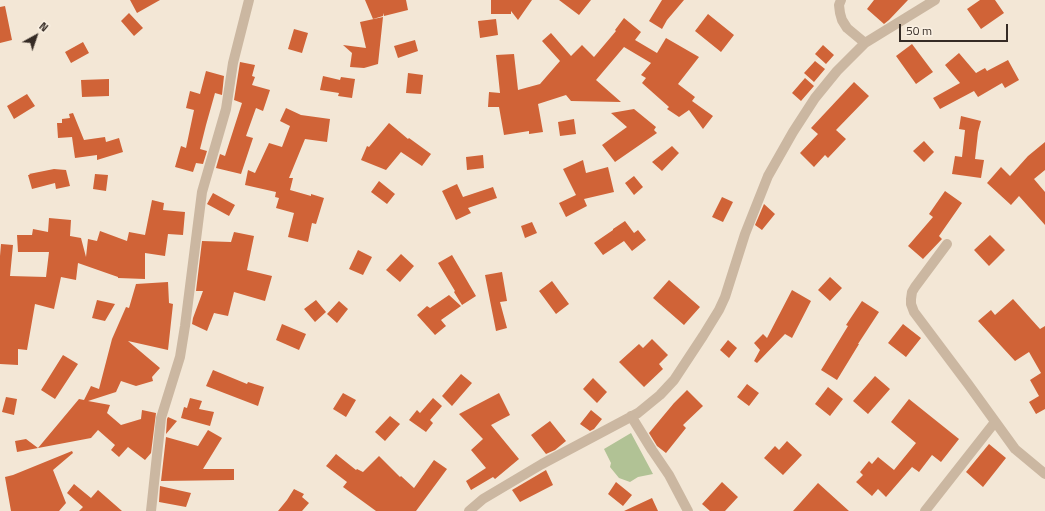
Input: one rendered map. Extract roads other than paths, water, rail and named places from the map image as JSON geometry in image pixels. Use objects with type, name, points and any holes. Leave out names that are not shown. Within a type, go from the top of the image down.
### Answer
[{"type":"street","points":[[151,511],[161,418],[180,357],[202,192],[226,109],[233,63],[249,0]]},
{"type":"street","points":[[841,0],[839,5],[842,20],[847,28],[865,43]]},
{"type":"street","points":[[469,511],[483,499],[542,464],[638,413],[674,380],[719,310],[725,297],[745,234],[768,176],[793,132],[815,98],[837,71],[865,43],[935,0]]},
{"type":"street","points":[[947,244],[912,292],[911,304],[914,312],[1015,449],[1045,474]]},
{"type":"street","points":[[631,416],[669,475],[688,511]]},
{"type":"street","points":[[925,511],[995,422]]}]
